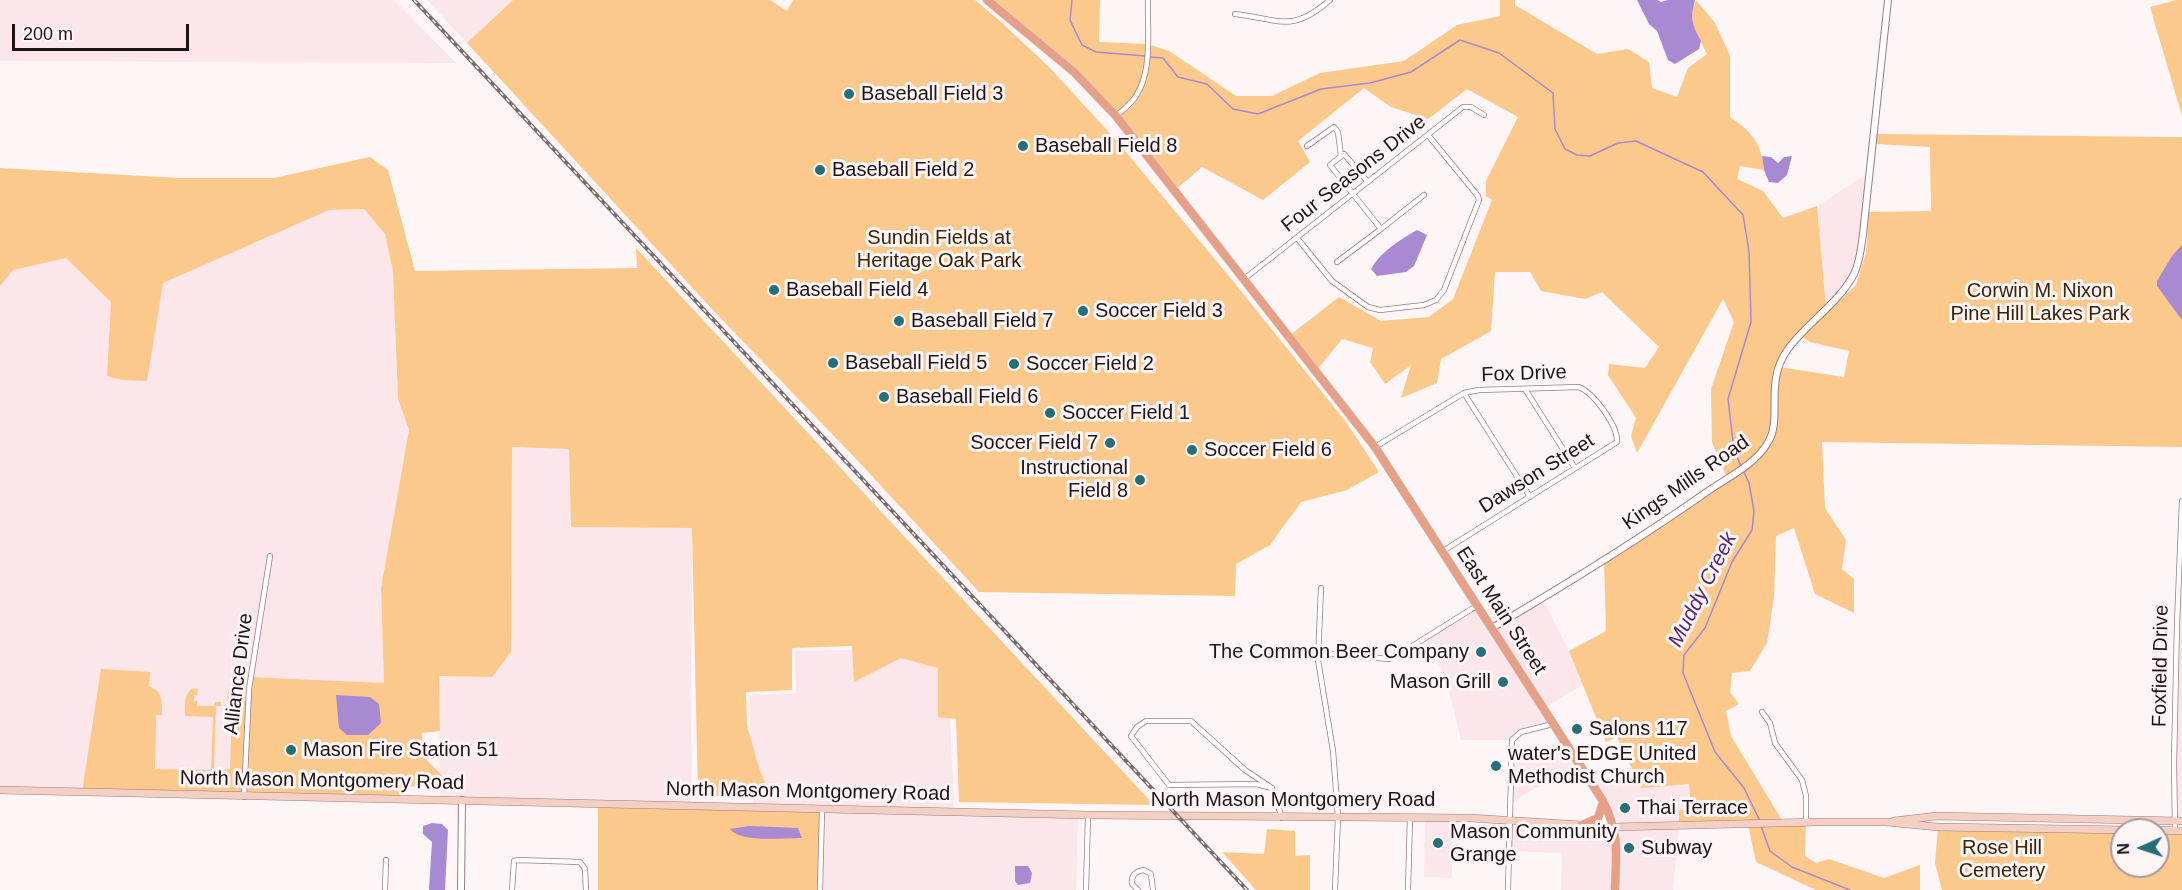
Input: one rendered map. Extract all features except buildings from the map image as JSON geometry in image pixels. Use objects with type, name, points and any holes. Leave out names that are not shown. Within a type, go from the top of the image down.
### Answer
[{"type":"main road","name":"East Main Street","points":[[987,0],[1074,72],[1116,116],[1375,447],[1603,801],[1614,827],[1615,890]]},
{"type":"main road","name":"North Mason Montgomery Road","points":[[0,790],[822,810],[1282,818],[1410,817],[1509,820],[1614,827],[1886,822]]},
{"type":"main road","points":[[1582,825],[1598,818],[1603,801]]},
{"type":"main road","points":[[1886,822],[1936,816],[2179,821]]},
{"type":"main road","points":[[1886,822],[1938,827],[2110,830]]},
{"type":"street","points":[[1116,116],[1136,96],[1143,80],[1146,62],[1148,0]]},
{"type":"street","points":[[1235,14],[1292,21],[1309,16],[1330,0]]},
{"type":"street","name":"Kings Mills Road","points":[[1492,628],[1613,554],[1727,478],[1756,457],[1768,444],[1772,433],[1774,381],[1780,363],[1800,335],[1847,285],[1857,267],[1863,234],[1888,0]]},
{"type":"street","name":"Four Seasons Drive","points":[[1244,279],[1466,106],[1471,106],[1484,115]]},
{"type":"street","points":[[1307,146],[1334,127],[1338,132],[1341,156]]},
{"type":"street","points":[[1297,238],[1332,281],[1368,307],[1380,310],[1424,306],[1436,300],[1448,282],[1479,200],[1428,135]]},
{"type":"street","points":[[1368,182],[1344,154],[1330,165],[1381,229]]},
{"type":"street","points":[[1337,262],[1424,195]]},
{"type":"street","name":"Fox Drive","points":[[1375,447],[1464,393],[1479,390],[1525,389],[1581,388],[1593,397],[1607,416],[1617,433],[1617,442]]},
{"type":"street","points":[[1525,389],[1575,468]]},
{"type":"street","points":[[1464,393],[1530,497]]},
{"type":"street","name":"Dawson Street","points":[[1443,551],[1617,442]]},
{"type":"street","name":"Foxfield Drive","points":[[2179,831],[2174,758],[2182,501]]},
{"type":"street","name":"Alliance Drive","points":[[244,797],[247,703],[270,556]]},
{"type":"street","points":[[1321,588],[1318,652],[1333,751],[1338,816],[1335,890]]},
{"type":"street","points":[[1279,649],[1389,659],[1478,605]]},
{"type":"street","points":[[1762,712],[1770,723],[1775,743],[1802,780],[1806,796],[1806,822]]},
{"type":"street","points":[[1272,788],[1256,784],[1169,785],[1131,736],[1137,727],[1146,721],[1191,721],[1245,770],[1272,788],[1282,818]]},
{"type":"street","points":[[1508,890],[1512,740],[1521,732],[1553,724]]},
{"type":"street","points":[[461,890],[462,800]]},
{"type":"street","points":[[820,890],[822,810]]},
{"type":"street","points":[[1086,890],[1088,815]]},
{"type":"street","points":[[1408,890],[1410,817]]},
{"type":"street","points":[[385,890],[386,860]]},
{"type":"street","points":[[512,890],[512,865],[518,860],[580,862],[585,869],[585,890]]},
{"type":"street","points":[[1138,890],[1132,885],[1133,876],[1135,872],[1144,870],[1151,874],[1153,890]]},
{"type":"shaded area","points":[[0,0],[394,0],[456,63],[0,61]]},
{"type":"shaded area","points":[[427,0],[513,0],[467,43]]},
{"type":"shaded area","points":[[1637,0],[1661,2],[1695,0],[1692,16],[1701,41],[1699,49],[1675,64],[1668,60],[1657,31],[1649,24]]},
{"type":"shaded area","points":[[1762,156],[1771,157],[1778,163],[1784,157],[1792,156],[1787,175],[1778,183],[1769,182]]},
{"type":"shaded area","points":[[0,168],[163,283],[329,210],[364,209],[385,233],[393,271],[398,399],[409,430],[381,588],[384,683],[250,677],[244,797],[0,790]]},
{"type":"shaded area","points":[[1868,173],[1863,234],[1854,275],[1826,307],[1817,206]]},
{"type":"shaded area","points":[[1417,230],[1427,235],[1414,266],[1406,272],[1377,276],[1371,269],[1385,251]]},
{"type":"shaded area","points":[[2182,245],[2182,320],[2157,286],[2157,281],[2172,256]]},
{"type":"shaded area","points":[[512,447],[569,449],[571,527],[692,528],[691,806],[753,808],[749,695],[796,693],[795,651],[947,648],[954,812],[1078,815],[1076,890],[598,890],[598,804],[440,800],[439,676],[492,677],[511,652]]},
{"type":"shaded area","points":[[2182,501],[2182,821],[2176,821],[2174,763]]},
{"type":"shaded area","points":[[1542,598],[1569,651],[1583,685],[1544,708],[1553,724],[1521,732],[1512,740],[1461,740],[1446,678],[1425,638],[1478,605],[1493,628]]},
{"type":"shaded area","points":[[336,695],[370,697],[379,704],[381,723],[368,735],[347,735],[339,728]]},
{"type":"shaded area","points":[[1563,739],[1578,761],[1510,804],[1510,767]]},
{"type":"shaded area","points":[[1631,767],[1641,788],[1689,783],[1692,825],[1679,826],[1673,890],[1561,890],[1562,853],[1509,851],[1509,820],[1614,827],[1592,784]]},
{"type":"shaded area","points":[[1425,817],[1452,817],[1452,878],[1424,877]]},
{"type":"shaded area","points":[[432,823],[442,824],[448,830],[445,890],[429,890],[432,842],[423,834],[423,826]]},
{"type":"shaded area","points":[[749,826],[798,828],[802,838],[753,838],[730,829]]},
{"type":"shaded area","points":[[1015,866],[1028,866],[1032,873],[1030,883],[1018,885],[1015,881]]},
{"type":"green space","name":"Sundin Fields at Heritage Oak Park","points":[[513,0],[770,0],[787,11],[793,0],[975,0],[1050,68],[1116,140],[1346,422],[1379,472],[1347,490],[1301,502],[1270,545],[1236,564],[1235,596],[979,592],[859,462],[711,308],[467,43]]},
{"type":"green space","name":"Corwin M. Nixon Pine Hill Lakes Park","points":[[987,0],[1100,0],[1099,42],[1147,44],[1169,51],[1236,96],[1272,96],[1320,73],[1404,61],[1457,25],[1500,16],[1500,0],[1515,0],[1515,5],[1597,54],[1628,49],[1649,62],[1652,88],[1677,97],[1688,68],[1707,54],[1693,20],[1693,7],[1696,0],[1715,23],[1730,56],[1730,117],[1750,133],[1758,145],[1763,160],[1764,170],[1740,166],[1737,179],[1763,191],[1783,218],[1817,206],[1826,307],[1800,335],[1779,367],[1844,377],[1849,351],[1810,342],[1802,337],[1856,285],[1866,253],[1869,212],[1931,211],[1930,147],[1876,144],[1877,134],[2182,137],[2182,447],[1822,442],[1825,508],[1846,540],[1842,569],[1854,579],[1854,613],[1815,594],[1794,528],[1776,536],[1774,597],[1767,643],[1750,671],[1732,673],[1730,692],[1739,704],[1726,711],[1731,736],[1783,822],[1806,822],[1805,856],[1816,863],[1829,859],[1884,878],[1920,865],[1920,890],[1816,890],[1756,862],[1748,824],[1679,826],[1679,810],[1691,809],[1689,784],[1641,788],[1617,737],[1606,742],[1569,651],[1606,631],[1604,560],[1727,478],[1712,442],[1711,389],[1734,322],[1723,299],[1637,453],[1631,436],[1636,418],[1608,375],[1609,364],[1645,368],[1659,347],[1602,292],[1585,299],[1541,291],[1530,272],[1495,272],[1491,331],[1441,359],[1437,383],[1401,398],[1411,365],[1385,384],[1370,362],[1373,348],[1342,339],[1316,371],[1289,336],[1339,297],[1381,321],[1429,317],[1453,299],[1492,200],[1486,196],[1486,181],[1518,117],[1467,89],[1428,119],[1391,107],[1364,88],[1298,141],[1310,162],[1263,200],[1202,167],[1175,190],[1108,107]]},
{"type":"green space","points":[[2182,0],[2182,116],[2150,7]]},
{"type":"green space","points":[[370,157],[388,170],[415,271],[637,268],[636,248],[1154,805],[959,802],[956,719],[938,717],[938,668],[901,658],[854,682],[852,646],[792,648],[792,690],[746,692],[747,726],[760,771],[772,798],[698,795],[692,528],[571,527],[569,449],[512,447],[511,652],[492,677],[439,676],[440,731],[422,733],[423,756],[450,784],[401,787],[404,799],[82,792],[101,669],[150,672],[149,686],[157,691],[162,705],[162,715],[156,715],[155,769],[211,770],[213,717],[185,716],[186,697],[193,688],[198,689],[197,695],[194,695],[197,706],[214,706],[215,702],[221,702],[221,706],[216,706],[214,768],[219,769],[219,772],[225,772],[225,769],[230,769],[232,705],[227,704],[228,690],[234,689],[247,702],[250,677],[384,683],[381,588],[409,430],[398,399],[393,271],[385,234],[364,209],[329,210],[163,283],[147,381],[122,380],[107,376],[111,302],[66,258],[13,270],[0,286],[0,168],[179,178],[274,178]]},
{"type":"green space","points":[[598,803],[822,810],[820,890],[598,890]]},
{"type":"green space","name":"Rose Hill Cemetery","points":[[1938,827],[2110,830],[2110,878],[2170,878],[2170,830],[2182,831],[2182,890],[1942,890],[1935,863]]},
{"type":"green space","points":[[1267,829],[1295,831],[1295,856],[1310,855],[1310,890],[1256,890],[1222,852],[1264,854]]},
{"type":"waterway","name":"Muddy Creek","points":[[1072,0],[1070,20],[1082,45],[1096,52],[1145,56]]},
{"type":"waterway","name":"Muddy Creek","points":[[1150,57],[1163,58],[1178,77],[1207,84],[1233,109],[1258,114],[1321,89],[1370,83],[1411,72],[1460,40],[1499,53],[1553,93],[1555,129],[1565,149],[1577,155],[1590,156],[1618,143],[1636,141],[1703,172],[1743,215],[1749,251],[1751,322],[1728,399],[1734,450],[1741,466]]},
{"type":"waterway","name":"Muddy Creek","points":[[1743,470],[1749,483],[1754,511],[1752,530],[1732,562],[1705,628],[1684,655],[1683,673],[1715,752],[1744,788],[1760,821]]},
{"type":"waterway","name":"Muddy Creek","points":[[1761,826],[1770,851],[1792,867],[1850,890]]},
{"type":"railway","points":[[414,0],[1247,890]]},
{"type":"place","name":"Baseball Field 3","points":[[849,94]]},
{"type":"place","name":"Baseball Field 8","points":[[1023,146]]},
{"type":"place","name":"Baseball Field 2","points":[[820,170]]},
{"type":"place","name":"Baseball Field 4","points":[[774,290]]},
{"type":"place","name":"Soccer Field 3","points":[[1083,311]]},
{"type":"place","name":"Baseball Field 7","points":[[899,321]]},
{"type":"place","name":"Baseball Field 5","points":[[833,363]]},
{"type":"place","name":"Soccer Field 2","points":[[1014,364]]},
{"type":"place","name":"Baseball Field 6","points":[[884,397]]},
{"type":"place","name":"Soccer Field 1","points":[[1050,413]]},
{"type":"place","name":"Soccer Field 7","points":[[1110,443]]},
{"type":"place","name":"Soccer Field 6","points":[[1192,450]]},
{"type":"place","name":"Instructional Field 8","points":[[1140,480]]},
{"type":"place","name":"The Common Beer Company","points":[[1481,652]]},
{"type":"place","name":"Mason Grill","points":[[1503,682]]},
{"type":"place","name":"Salons 117","points":[[1577,729]]},
{"type":"place","name":"Mason Fire Station 51","points":[[291,750]]},
{"type":"place","name":"water's EDGE United Methodist Church","points":[[1496,766]]},
{"type":"place","name":"Thai Terrace","points":[[1625,808]]},
{"type":"place","name":"Mason Community Grange","points":[[1438,843]]},
{"type":"place","name":"Subway","points":[[1629,848]]}]
